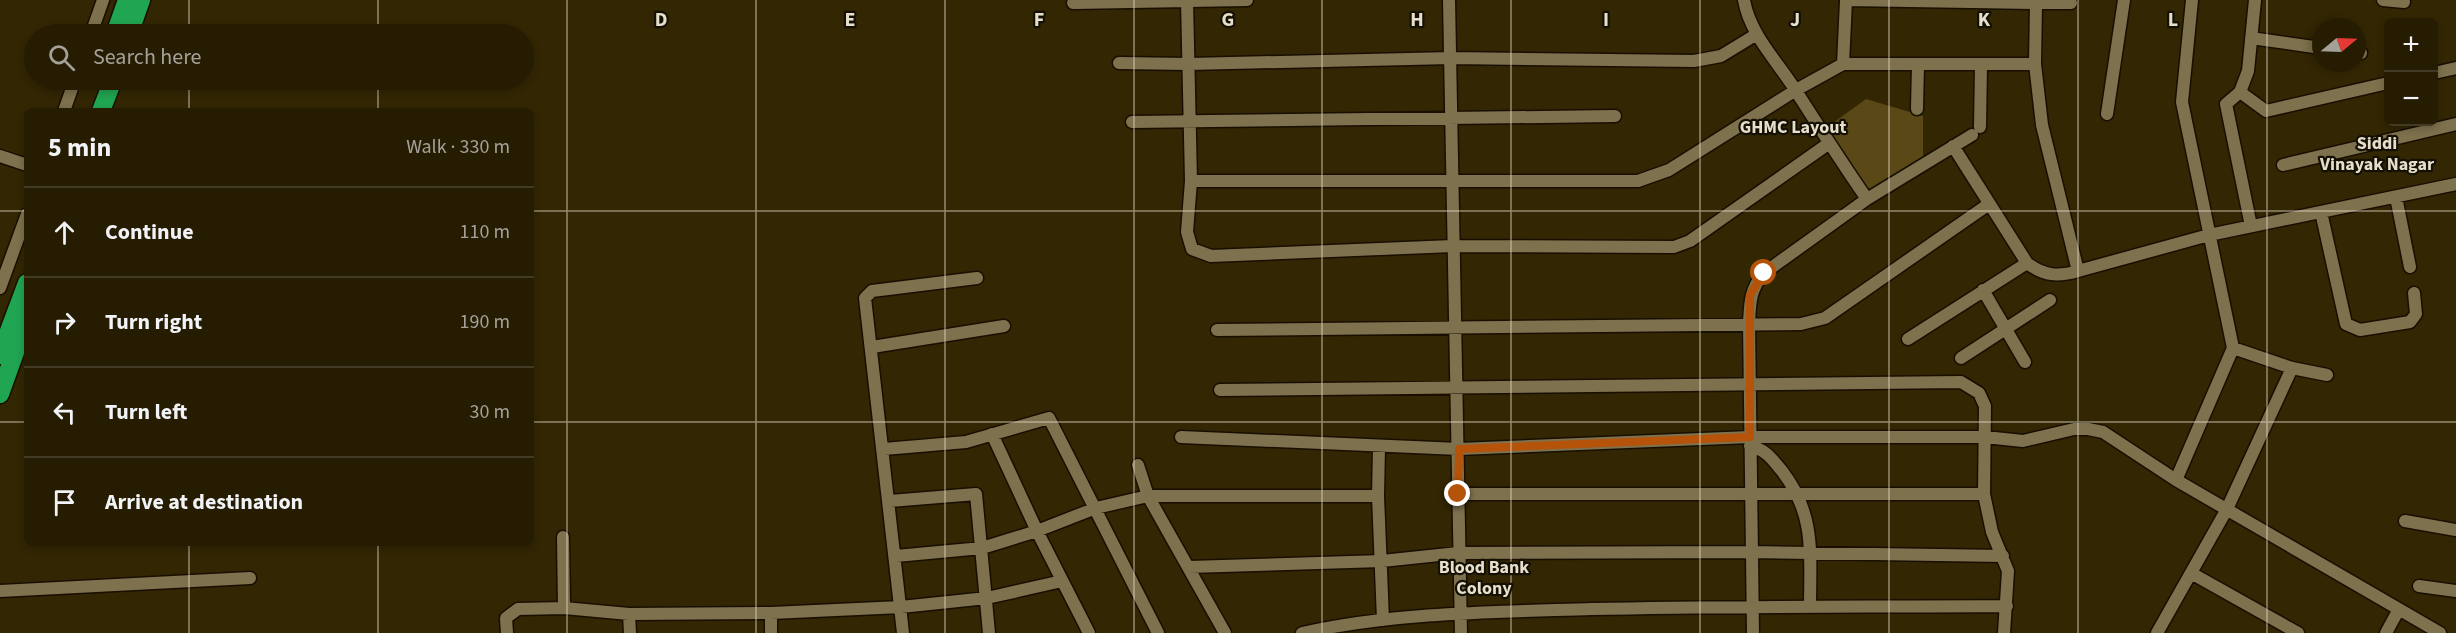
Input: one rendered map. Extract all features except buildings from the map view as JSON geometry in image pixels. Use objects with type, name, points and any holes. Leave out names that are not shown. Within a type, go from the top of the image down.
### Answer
[{"type":"highway","points":[[119,24],[127,0]]},
{"type":"highway","points":[[133,24],[141,0]]},
{"type":"highway","points":[[91,108],[97,90]]},
{"type":"highway","points":[[102,108],[109,90]]},
{"type":"highway","points":[[0,355],[24,291]]},
{"type":"highway","points":[[0,394],[24,326]]},
{"type":"street","points":[[95,24],[103,0]]},
{"type":"street","points":[[1073,3],[1247,0]]},
{"type":"street","points":[[1449,0],[1452,58],[1454,327],[1459,449],[1458,554],[1461,633]]},
{"type":"street","points":[[1744,0],[1747,17],[1757,34],[1796,90],[1828,144],[1867,199]]},
{"type":"street","points":[[1843,64],[1846,1],[1995,0],[2071,3]]},
{"type":"street","points":[[2107,114],[2124,0]]},
{"type":"street","points":[[2176,480],[2233,348],[2182,102],[2192,0]]},
{"type":"street","points":[[2251,226],[2226,104],[2240,92],[2248,71],[2255,0]]},
{"type":"street","points":[[2383,0],[2404,2]]},
{"type":"street","points":[[1187,1],[1191,181],[1188,240],[1192,249],[1211,256],[1453,246],[1674,247],[1690,241],[1828,144]]},
{"type":"street","points":[[2036,3],[2035,64],[2042,125],[2078,271]]},
{"type":"street","points":[[1119,63],[1189,64],[1452,58],[1708,60],[1721,56],[1757,34]]},
{"type":"street","points":[[2251,38],[2312,47]]},
{"type":"street","points":[[1191,181],[1452,180],[1616,183],[1650,178],[1669,170],[1796,90],[1843,64],[2035,64]]},
{"type":"street","points":[[1917,109],[1918,64]]},
{"type":"street","points":[[1753,633],[1750,295],[1764,273],[1867,199],[1976,131],[1981,65]]},
{"type":"street","points":[[2438,72],[2456,68]]},
{"type":"street","points":[[2240,92],[2266,111],[2384,84]]},
{"type":"street","points":[[65,108],[71,90]]},
{"type":"street","points":[[1132,122],[1615,116]]},
{"type":"street","points":[[2283,165],[2456,124]]},
{"type":"street","points":[[1953,146],[2027,263],[2036,270],[2054,276],[2209,235],[2456,184]]},
{"type":"street","points":[[0,156],[24,164]]},
{"type":"street","points":[[2396,196],[2410,267]]},
{"type":"street","points":[[1217,330],[1801,324],[1825,318],[1989,204]]},
{"type":"street","points":[[2321,212],[2346,324],[2361,330],[2410,322],[2416,314],[2414,293]]},
{"type":"street","points":[[0,288],[24,222]]},
{"type":"street","points":[[1908,339],[2027,263]]},
{"type":"street","points":[[903,633],[890,501],[865,298],[867,294],[976,278]]},
{"type":"street","points":[[1983,290],[2025,362]]},
{"type":"street","points":[[1961,358],[2050,300]]},
{"type":"street","points":[[872,347],[1004,326]]},
{"type":"street","points":[[2233,348],[2292,368],[2327,375]]},
{"type":"street","points":[[2162,631],[2227,509],[2292,368]]},
{"type":"street","points":[[1220,390],[1961,382],[1979,393],[1983,400],[1984,494],[1992,532],[2008,571],[2004,633]]},
{"type":"street","points":[[884,449],[966,442],[1049,418],[1158,633]]},
{"type":"street","points":[[1181,437],[1459,449],[1985,437],[2034,440],[2073,429],[2088,429],[2103,432],[2176,480],[2440,633]]},
{"type":"street","points":[[992,434],[1037,531],[1089,633]]},
{"type":"street","points":[[1750,441],[1762,448],[1797,493],[1810,532],[1810,607]]},
{"type":"street","points":[[1379,447],[1378,496],[1383,620]]},
{"type":"street","points":[[1138,465],[1148,496],[1225,633]]},
{"type":"street","points":[[890,501],[976,494],[989,633]]},
{"type":"street","points":[[1458,494],[1984,494]]},
{"type":"street","points":[[896,556],[982,548],[1037,531],[1096,508],[1148,496],[1378,496]]},
{"type":"street","points":[[2405,521],[2456,530]]},
{"type":"street","points":[[563,537],[564,608]]},
{"type":"street","points":[[1189,567],[1382,561],[1458,554],[1752,552],[2003,556]]},
{"type":"street","points":[[2191,573],[2298,633]]},
{"type":"street","points":[[0,591],[250,578]]},
{"type":"street","points":[[507,633],[506,618],[518,609],[564,608],[629,614],[771,613],[901,607],[987,598],[1062,580]]},
{"type":"street","points":[[2419,586],[2456,591]]},
{"type":"street","points":[[1310,632],[1383,620],[1461,612],[1752,606],[2007,606]]},
{"type":"street","points":[[2386,633],[2399,609]]},
{"type":"street","points":[[771,613],[771,633]]},
{"type":"street","points":[[629,614],[630,633]]},
{"type":"shaded area","points":[[1866,99],[1923,116],[1923,164],[1868,192],[1826,128]]},
{"type":"district","name":"GHMC Layout","points":[[1793,127]]},
{"type":"district","name":"Siddi Vinayak Nagar","points":[[2377,153]]},
{"type":"district","name":"Blood Bank Colony","points":[[1484,577]]},
{"type":"route","points":[[1458,494],[1459,449],[1750,437],[1750,295],[1755,283],[1764,273]]}]
